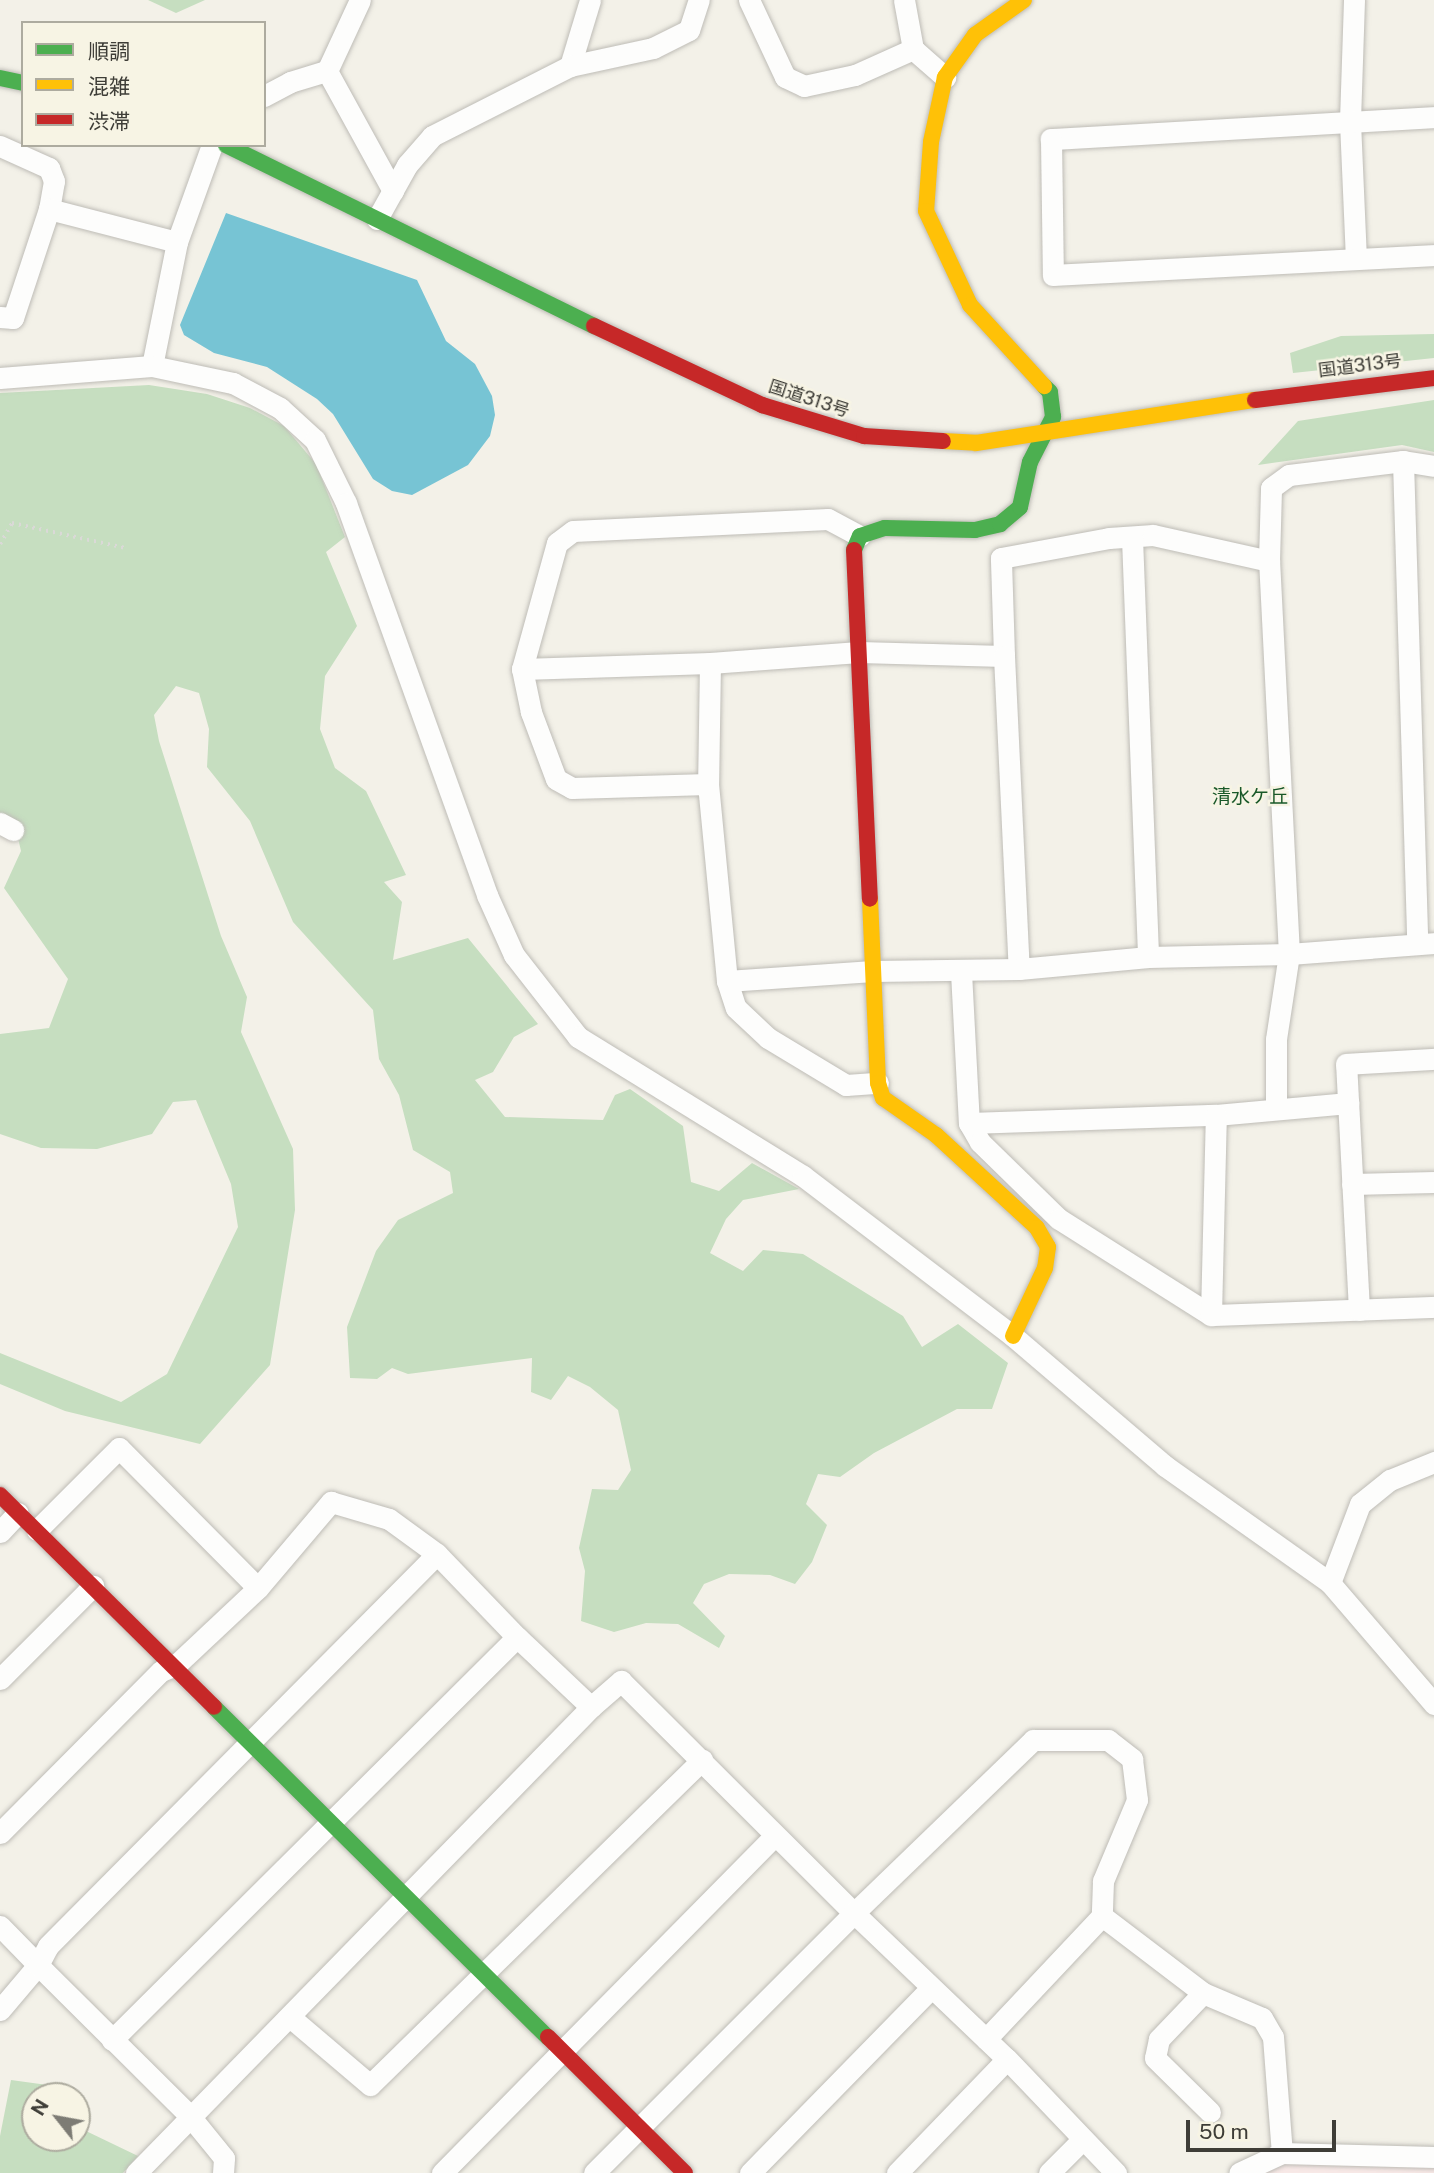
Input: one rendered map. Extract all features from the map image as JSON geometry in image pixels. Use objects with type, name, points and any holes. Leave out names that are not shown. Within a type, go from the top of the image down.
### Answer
[{"type":"main road","points":[[1013,1336],[1045,1268],[1048,1247],[1037,1228],[936,1135],[883,1098],[878,1083],[854,548],[860,536],[885,528],[975,530],[1000,524],[1020,507],[1030,462],[1055,405],[1050,392],[970,305],[926,211],[931,142],[945,77],[975,36],[1016,1]]},
{"type":"main road","points":[[0,78],[21,83]]},
{"type":"main road","name":"国道313号","points":[[230,147],[701,380],[821,425],[905,441],[976,443],[1044,435],[1363,384],[1434,378]]},
{"type":"main road","points":[[0,1494],[176,1665],[329,1821],[685,2173]]},
{"type":"street","points":[[266,95],[290,82],[327,71],[360,0]]},
{"type":"street","points":[[570,66],[590,0]]},
{"type":"street","points":[[377,219],[407,165],[432,136],[570,66],[653,48],[688,30],[699,0]]},
{"type":"street","points":[[749,0],[785,77],[804,86],[855,75],[913,49]]},
{"type":"street","points":[[904,0],[913,49],[945,77]]},
{"type":"street","points":[[1354,0],[1350,122],[1356,258]]},
{"type":"street","points":[[327,71],[354,113],[393,191]]},
{"type":"street","points":[[1434,117],[1051,139],[1053,275],[1434,255]]},
{"type":"street","points":[[0,146],[49,168],[54,181],[49,209],[13,318],[0,317]]},
{"type":"street","points":[[152,366],[177,242],[211,147]]},
{"type":"street","points":[[49,209],[177,242]]},
{"type":"street","points":[[0,378],[152,366],[233,383],[280,408],[315,440],[346,503],[487,895],[514,954],[578,1037],[803,1176],[1013,1336],[1165,1466],[1331,1583],[1434,1704]]},
{"type":"street","points":[[1276,1107],[1276,1039],[1289,954],[1269,561],[1271,488],[1289,475],[1403,461],[1434,466]]},
{"type":"street","points":[[727,981],[873,971],[961,972],[1019,969],[1148,957],[1289,954],[1426,943],[1403,461]]},
{"type":"street","points":[[708,784],[572,788],[556,779],[531,712],[522,670],[557,543],[573,531],[828,519],[860,536]]},
{"type":"street","points":[[1019,969],[1002,558],[1109,538],[1153,535],[1269,561]]},
{"type":"street","points":[[1132,538],[1148,957]]},
{"type":"street","points":[[522,670],[710,663],[859,652],[1004,656]]},
{"type":"street","points":[[710,663],[708,784],[727,981],[736,1008],[768,1038],[846,1085],[878,1083]]},
{"type":"street","points":[[961,972],[969,1123],[980,1142],[1059,1219],[1211,1315],[1434,1307]]},
{"type":"street","points":[[1359,1310],[1346,1064],[1434,1059]]},
{"type":"street","points":[[969,1123],[1216,1115],[1276,1107],[1348,1103]]},
{"type":"street","points":[[1211,1315],[1216,1115]]},
{"type":"street","points":[[1352,1184],[1434,1182]]},
{"type":"street","points":[[37,1530],[119,1448],[258,1588]]},
{"type":"street","points":[[1331,1583],[1349,1522],[1360,1504],[1390,1480],[1434,1462]]},
{"type":"street","points":[[0,1833],[161,1671],[176,1665],[258,1588],[331,1503],[389,1519],[437,1554],[517,1637],[591,1707]]},
{"type":"street","points":[[0,1532],[18,1513]]},
{"type":"street","points":[[0,2010],[38,1965],[48,1945],[437,1554]]},
{"type":"street","points":[[0,1679],[93,1586]]},
{"type":"street","points":[[112,2040],[329,1821],[517,1637]]},
{"type":"street","points":[[136,2173],[189,2115],[290,2017],[591,1707],[621,1681],[854,1913],[1007,2059],[1116,2173]]},
{"type":"street","points":[[594,2173],[854,1913],[1033,1740],[1108,1740],[1132,1759],[1137,1800],[1103,1881],[1102,1916],[986,2039]]},
{"type":"street","points":[[290,2017],[370,2085],[487,1975],[702,1760]]},
{"type":"street","points":[[442,2173],[775,1835]]},
{"type":"street","points":[[1102,1916],[1203,1993],[1262,2018],[1273,2037],[1282,2153]]},
{"type":"street","points":[[0,1926],[189,2115],[224,2158],[223,2173]]},
{"type":"street","points":[[750,2173],[931,1988]]},
{"type":"street","points":[[1203,1993],[1159,2039],[1155,2058],[1210,2112]]},
{"type":"street","points":[[897,2173],[1007,2059]]},
{"type":"street","points":[[1049,2173],[1082,2140]]},
{"type":"street","points":[[1239,2173],[1282,2153],[1434,2158]]},
{"type":"path","points":[[0,544],[12,523],[126,548]]},
{"type":"shaded area","points":[[1274,2164],[1434,2165],[1434,2173],[1246,2173]]},
{"type":"green space","points":[[148,0],[205,0],[176,13]]},
{"type":"green space","points":[[1434,334],[1434,358],[1293,373],[1290,353],[1341,336]]},
{"type":"green space","points":[[149,385],[207,394],[250,408],[284,426],[316,464],[345,537],[326,552],[357,626],[325,676],[320,729],[335,768],[366,791],[406,875],[384,882],[402,902],[393,960],[468,938],[538,1024],[514,1037],[493,1072],[475,1080],[505,1117],[603,1120],[615,1095],[630,1089],[683,1126],[691,1182],[719,1191],[752,1163],[799,1189],[743,1200],[726,1219],[710,1253],[743,1271],[763,1250],[803,1254],[903,1316],[922,1347],[958,1324],[1008,1363],[992,1409],[957,1409],[874,1453],[840,1477],[818,1474],[806,1504],[827,1525],[812,1562],[795,1584],[770,1575],[729,1574],[704,1584],[693,1603],[725,1636],[719,1648],[678,1624],[646,1623],[614,1632],[581,1621],[585,1571],[579,1548],[592,1489],[618,1490],[631,1470],[618,1410],[590,1387],[568,1376],[551,1400],[531,1392],[532,1358],[408,1374],[392,1368],[377,1379],[350,1378],[347,1327],[376,1251],[398,1220],[453,1193],[450,1172],[413,1150],[399,1095],[379,1059],[373,1010],[293,922],[250,821],[207,767],[209,729],[199,693],[176,686],[154,715],[159,741],[221,936],[247,997],[241,1032],[293,1149],[295,1210],[270,1365],[200,1444],[65,1411],[0,1384],[0,1353],[121,1402],[167,1374],[238,1227],[231,1184],[196,1100],[173,1102],[152,1134],[97,1149],[41,1148],[0,1134],[0,1034],[49,1028],[68,979],[4,888],[21,851],[14,821],[0,815],[0,393]]},
{"type":"green space","points":[[1434,400],[1434,452],[1402,445],[1258,465],[1298,421]]},
{"type":"green space","points":[[11,2080],[26,2082],[21,2082],[21,2152],[91,2152],[91,2133],[138,2156],[123,2173],[0,2173],[0,2136]]},
{"type":"water","points":[[226,213],[417,280],[446,341],[475,364],[492,396],[495,415],[490,436],[468,465],[412,495],[392,491],[373,479],[333,414],[317,399],[267,367],[214,353],[184,335],[180,325]]},
{"type":"traffic: fast","points":[[0,78],[21,83]]},
{"type":"traffic: fast","points":[[230,147],[594,326]]},
{"type":"traffic: fast","points":[[854,550],[860,536],[885,528],[975,530],[1000,524],[1020,507],[1030,462],[1053,417],[1050,392],[1044,386]]},
{"type":"traffic: fast","points":[[214,1707],[548,2037]]},
{"type":"traffic: slow","points":[[1024,0],[975,35],[945,77],[931,142],[926,211],[970,305],[1044,386]]},
{"type":"traffic: slow","points":[[943,441],[976,443],[1255,400]]},
{"type":"traffic: slow","points":[[870,899],[878,1083],[883,1098],[936,1135],[1037,1228],[1048,1247],[1045,1268],[1013,1336]]},
{"type":"traffic: jam","points":[[594,326],[762,405],[864,436],[943,441]]},
{"type":"traffic: jam","points":[[1255,400],[1434,378]]},
{"type":"traffic: jam","points":[[854,550],[870,899]]},
{"type":"traffic: jam","points":[[0,1495],[214,1707]]},
{"type":"traffic: jam","points":[[548,2037],[685,2173]]},
{"type":"district","name":"清水ケ丘","points":[[1250,797]]}]
